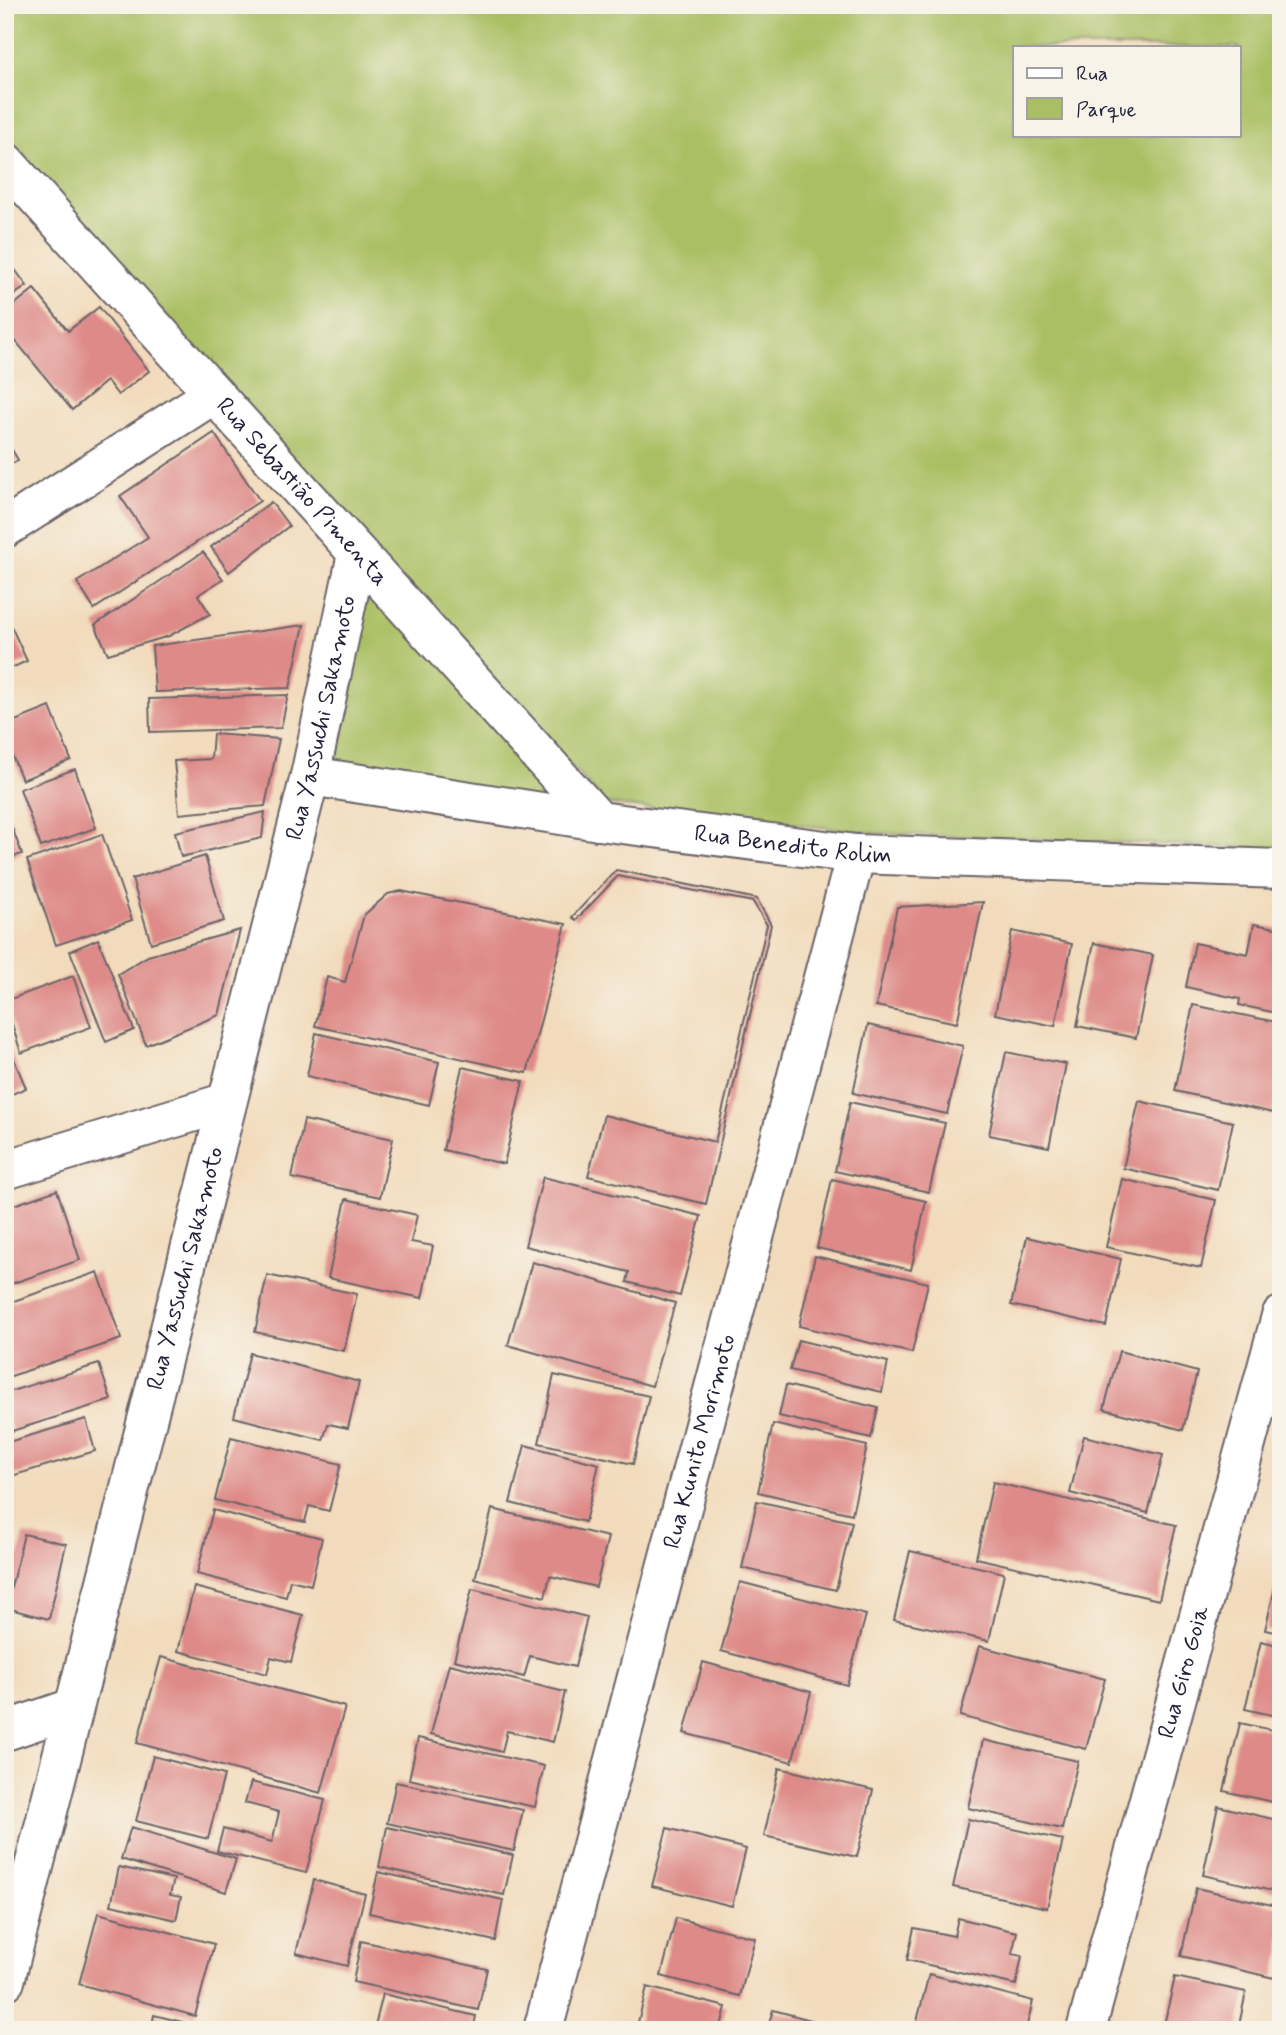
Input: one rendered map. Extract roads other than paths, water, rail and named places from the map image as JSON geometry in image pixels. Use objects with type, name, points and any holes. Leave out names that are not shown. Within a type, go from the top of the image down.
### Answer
[{"type":"street","name":"Rua Sebastião Pimenta","points":[[5,162],[599,821]]},
{"type":"street","points":[[5,528],[214,394]]},
{"type":"street","name":"Rua Yassuchi Sakamoto","points":[[5,1981],[310,776],[357,554]]},
{"type":"street","name":"Rua Benedito Rolim","points":[[310,776],[599,821],[856,854],[1281,869]]},
{"type":"street","name":"Rua Kunito Morimoto","points":[[543,2030],[856,854]]},
{"type":"street","points":[[5,1170],[227,1102]]},
{"type":"street","name":"Rua Giro Goia","points":[[1086,2030],[1281,1316]]},
{"type":"street","points":[[5,1731],[73,1708]]}]
